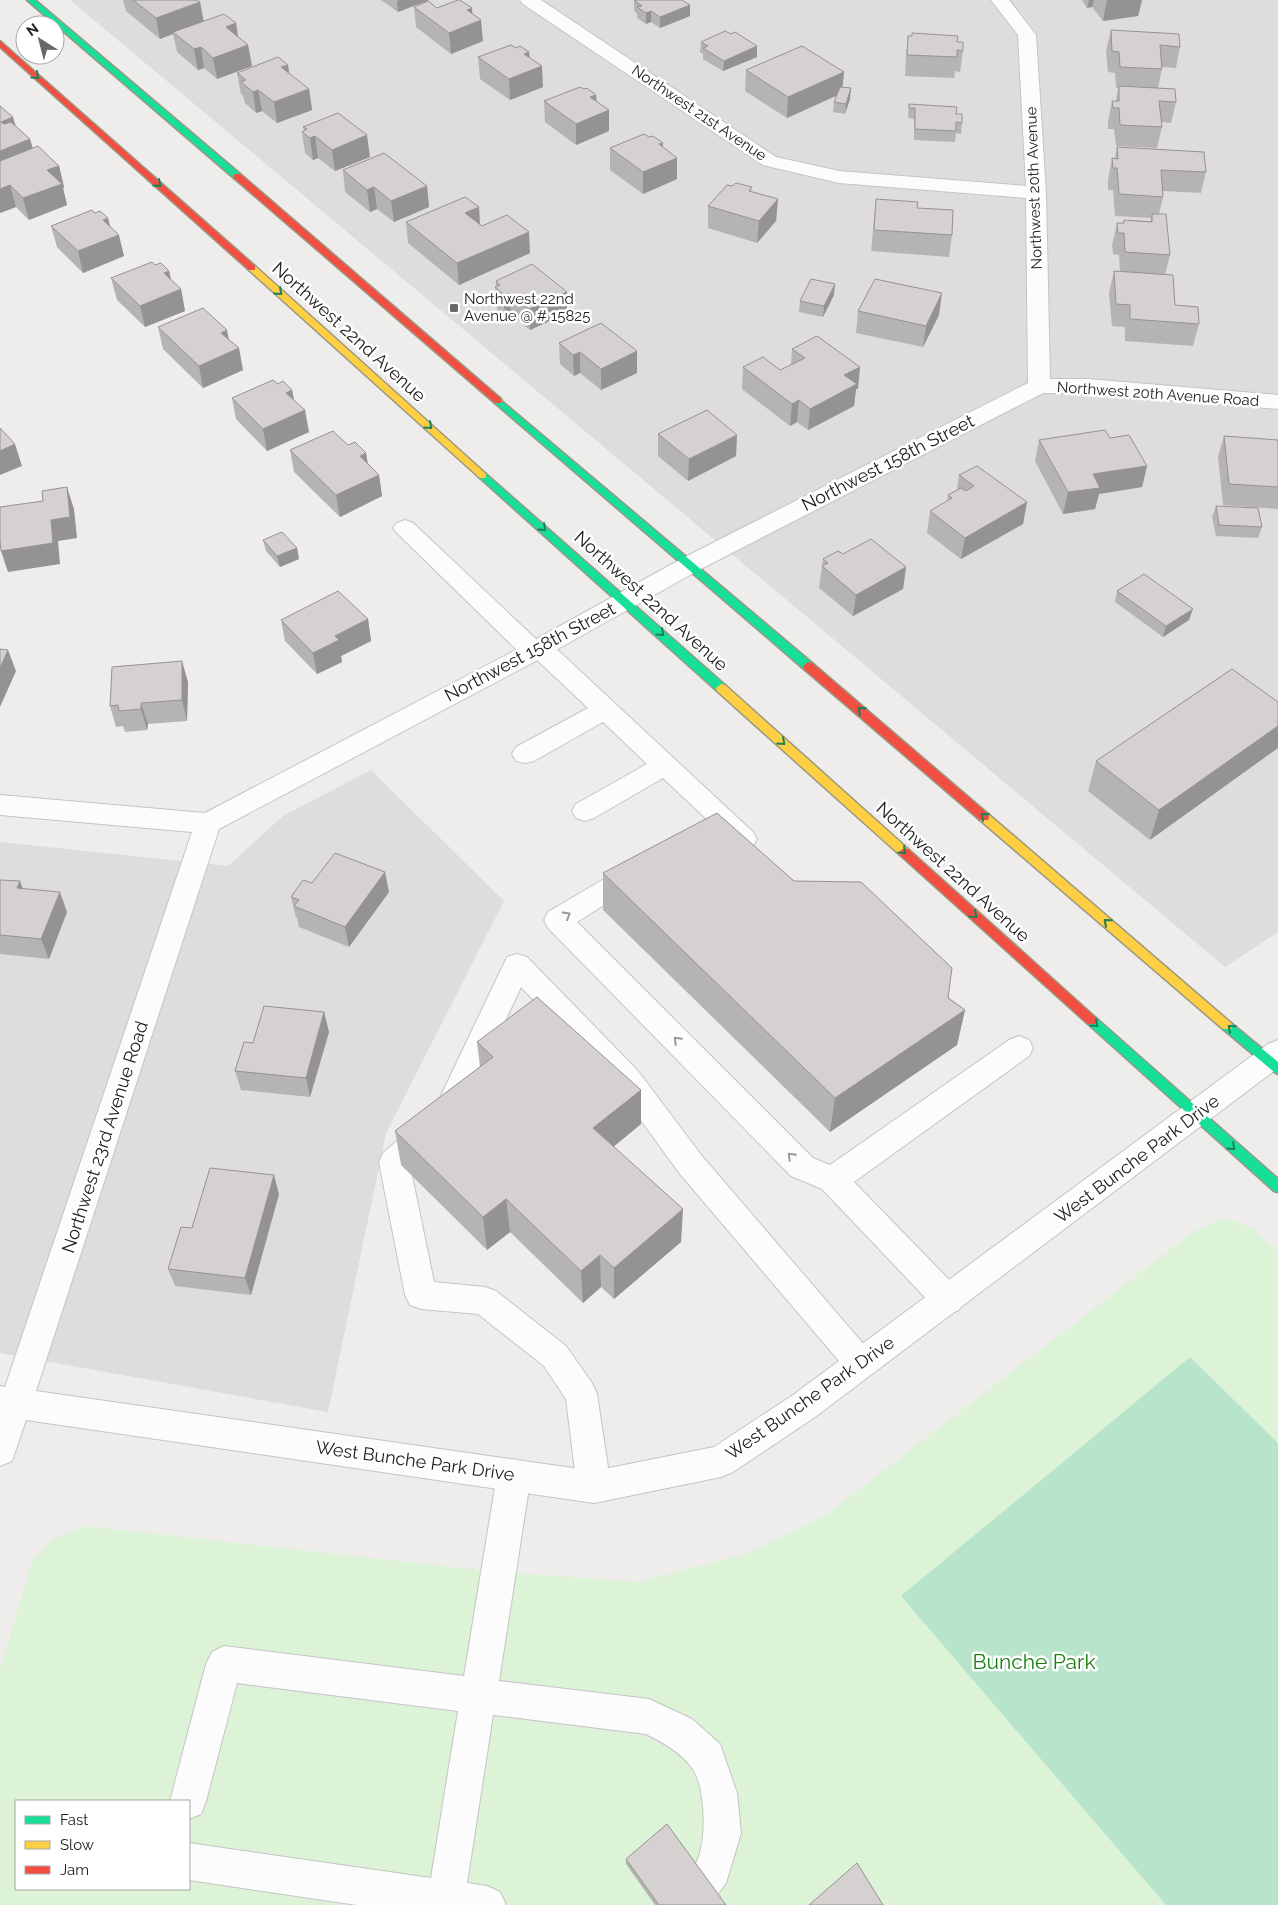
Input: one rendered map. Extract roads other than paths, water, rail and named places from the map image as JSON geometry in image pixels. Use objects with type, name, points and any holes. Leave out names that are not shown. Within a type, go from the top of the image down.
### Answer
[{"type":"main road","points":[[31,0],[1275,1060]]},
{"type":"main road","name":"Northwest 22nd Avenue","points":[[0,43],[1278,1187]]},
{"type":"street","name":"Northwest 21st Avenue","points":[[529,0],[770,161],[839,177],[1036,193]]},
{"type":"street","name":"Northwest 20th Avenue","points":[[1000,0],[1027,36],[1036,193],[1039,386]]},
{"type":"street","name":"Northwest 158th Street","points":[[208,823],[537,649],[691,564],[1039,386]]},
{"type":"street","name":"Northwest 20th Avenue Road","points":[[1039,386],[1088,386],[1278,402]]},
{"type":"street","points":[[405,528],[537,649],[606,709],[764,858]]},
{"type":"street","points":[[525,754],[606,709]]},
{"type":"street","points":[[585,811],[666,765]]},
{"type":"street","points":[[0,805],[208,823]]},
{"type":"street","points":[[699,835],[724,820]]},
{"type":"street","name":"Northwest 23rd Avenue Road","points":[[0,1450],[8,1402],[208,823]]},
{"type":"street","points":[[657,860],[558,920],[802,1167],[833,1180],[948,1300]]},
{"type":"street","points":[[594,1487],[581,1394],[555,1356],[484,1300],[421,1295],[394,1162],[446,1117],[517,966],[628,1080],[691,1165],[861,1364]]},
{"type":"street","points":[[833,1180],[1019,1048]]},
{"type":"street","name":"West Bunche Park Drive","points":[[8,1402],[594,1487],[721,1461],[804,1406],[1196,1114],[1275,1060]]},
{"type":"street","points":[[446,1902],[514,1476]]},
{"type":"street","points":[[188,1800],[224,1664],[649,1717],[680,1732],[707,1757],[719,1793],[724,1833],[713,1870],[700,1889],[680,1905]]},
{"type":"street","points":[[190,1862],[446,1902],[487,1905]]},
{"type":"place","name":"Northwest 22nd Avenue @ # 15825","points":[[454,308]]},
{"type":"park label","name":"Bunche Park","points":[[1034,1662]]}]
